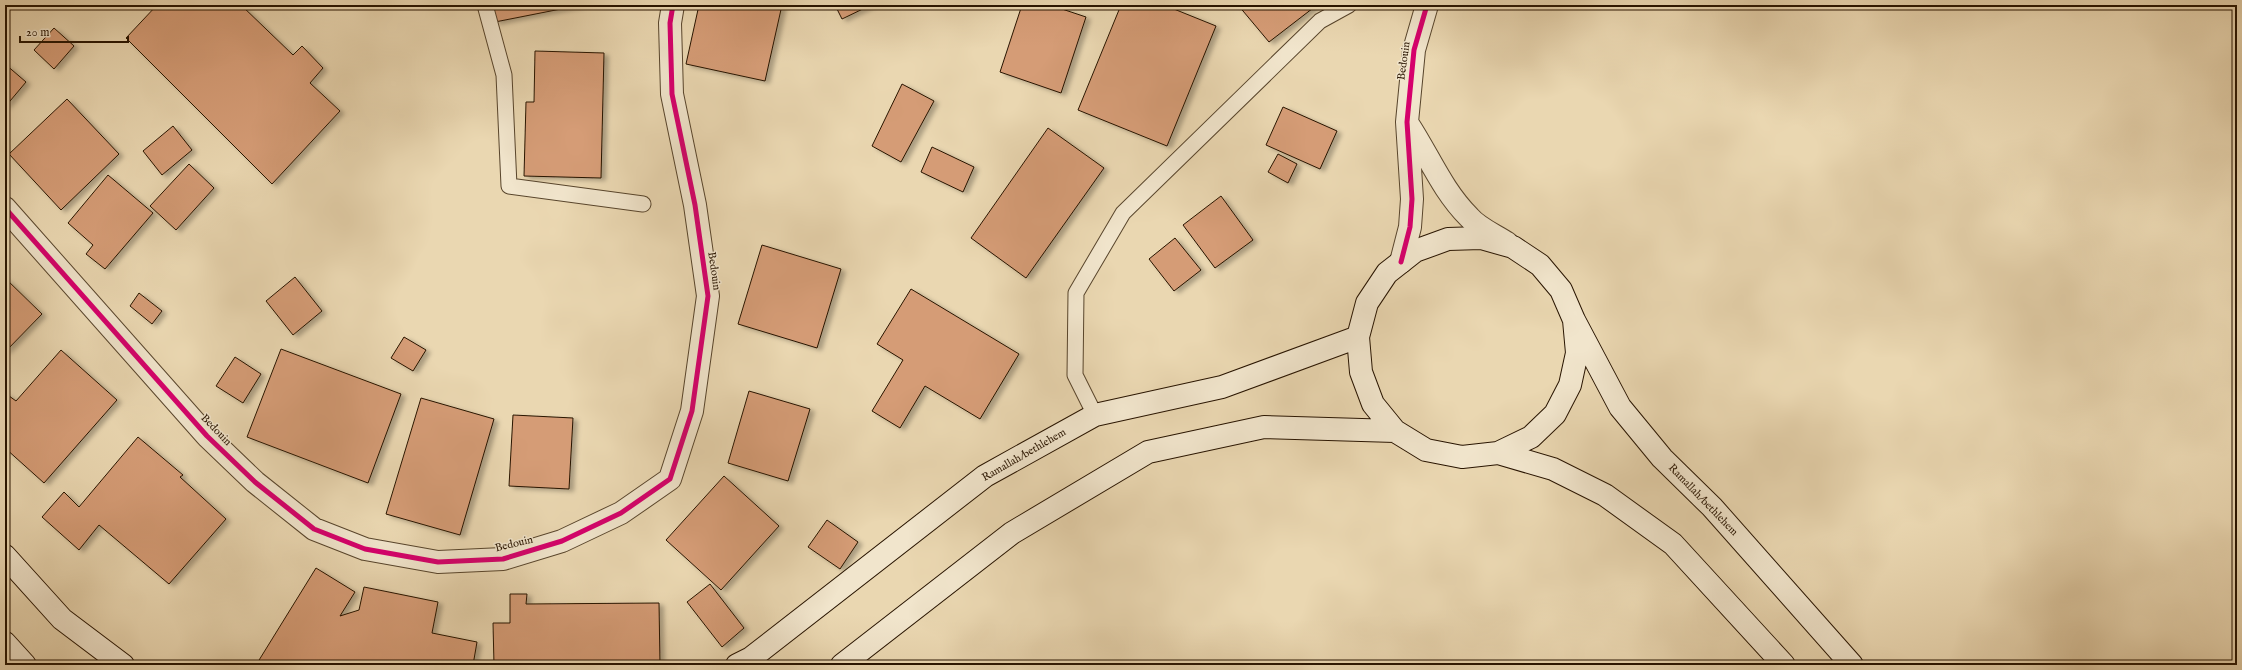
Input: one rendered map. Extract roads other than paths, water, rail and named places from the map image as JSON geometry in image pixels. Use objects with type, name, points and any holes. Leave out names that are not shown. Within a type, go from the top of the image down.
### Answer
[{"type":"main road","name":"Bedouin","points":[[5,208],[207,436],[255,482],[314,529],[365,549],[438,562],[503,559],[547,546],[562,541],[621,514],[670,479],[692,411],[708,296],[695,206],[672,94],[670,23],[673,5]]},
{"type":"main road","name":"Bedouin","points":[[1401,262],[1410,227],[1412,200],[1407,122],[1414,50],[1427,5]]},
{"type":"main road","points":[[1407,122],[1427,152],[1443,187],[1470,219],[1513,247],[1540,265],[1561,290],[1574,320],[1577,353],[1570,385],[1554,414],[1531,437],[1498,453],[1462,457],[1426,450],[1395,431],[1373,404],[1361,372],[1358,337],[1367,303],[1387,273],[1415,251],[1448,239],[1481,238],[1513,247]]},
{"type":"main road","name":"Ramallah/bethlehem","points":[[1574,320],[1620,407],[1662,458],[1712,507],[1852,665]]},
{"type":"main road","name":"Ramallah/bethlehem","points":[[737,665],[751,658],[985,476],[1096,415],[1222,387],[1358,337]]},
{"type":"main road","points":[[842,665],[1012,533],[1148,452],[1264,427],[1395,431]]},
{"type":"main road","points":[[1498,453],[1553,469],[1605,495],[1673,544],[1784,665]]},
{"type":"main road","points":[[5,556],[62,620],[123,665]]},
{"type":"main road","points":[[5,643],[25,665]]},
{"type":"lane","points":[[486,5],[504,75],[509,186],[643,204]]},
{"type":"lane","points":[[1096,415],[1075,375],[1076,293],[1123,213],[1320,21],[1349,5]]}]
